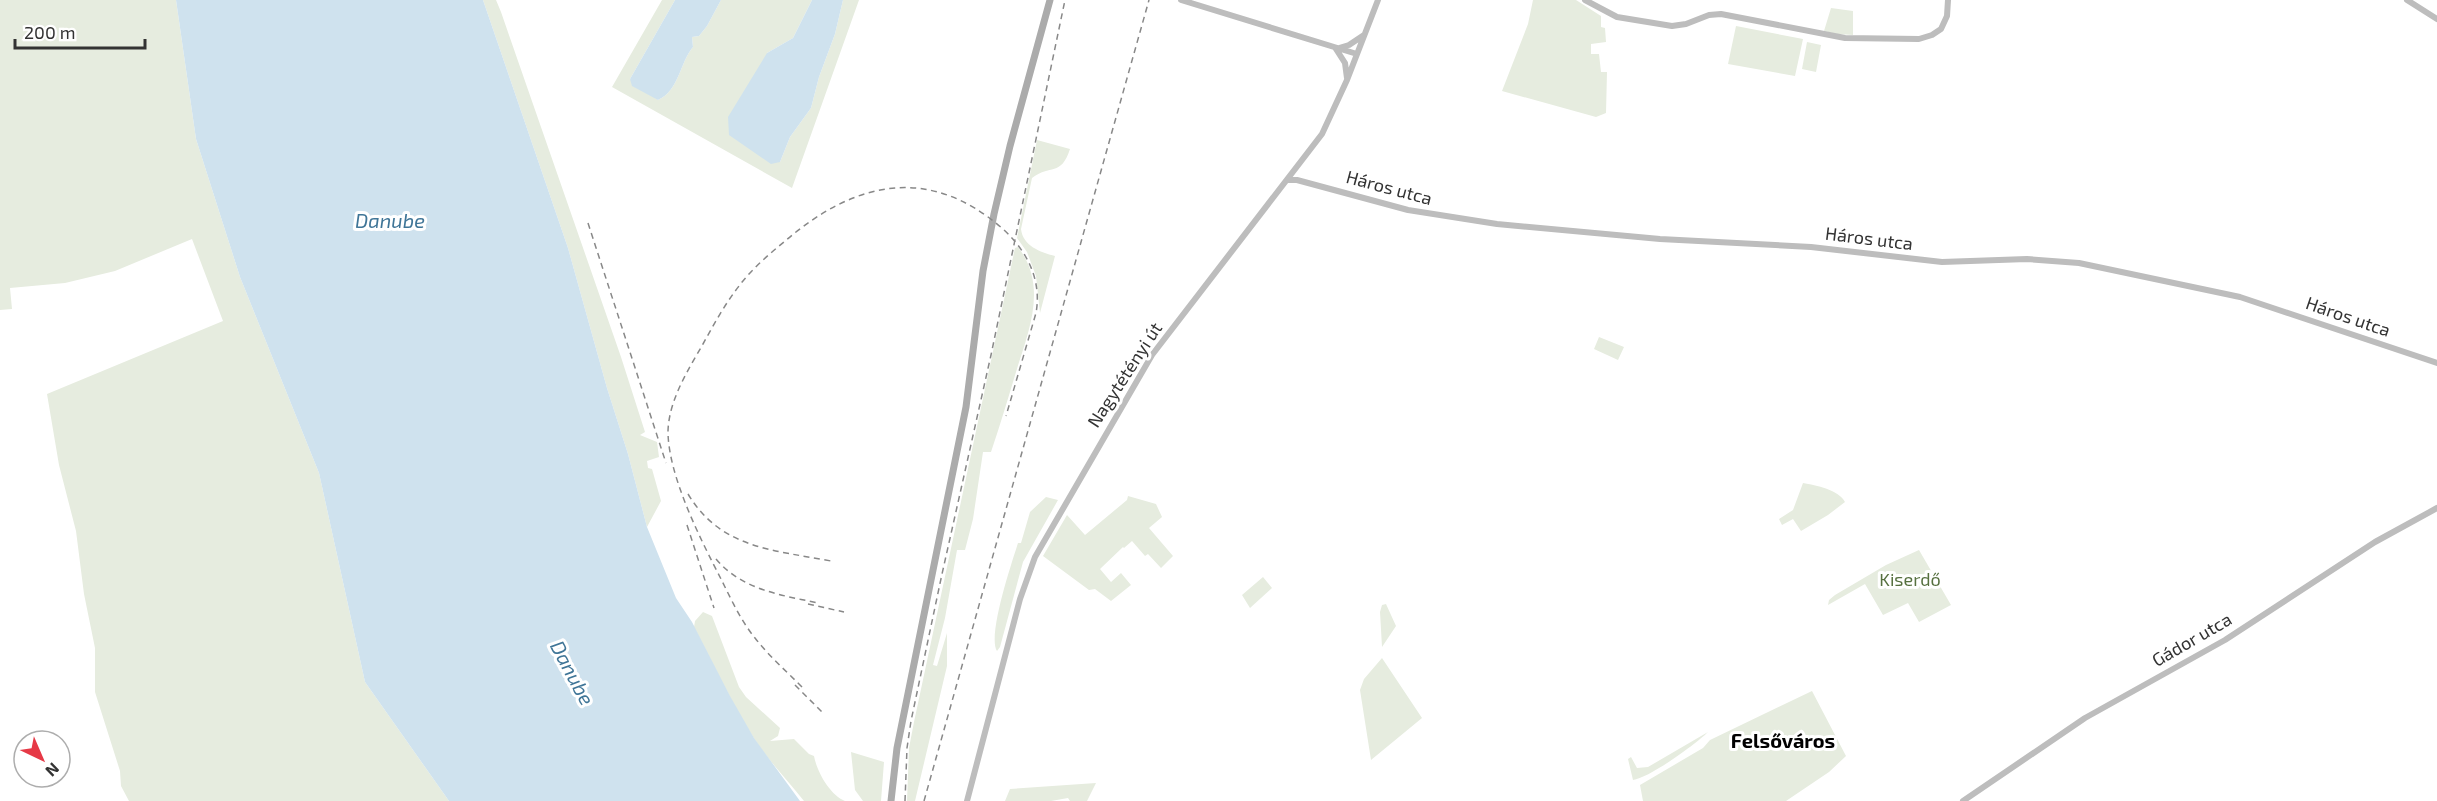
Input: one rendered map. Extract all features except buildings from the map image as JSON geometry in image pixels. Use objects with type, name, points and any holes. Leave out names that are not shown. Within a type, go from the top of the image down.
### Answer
[{"type":"main road","points":[[891,801],[897,748],[966,407],[983,271],[1001,178],[1050,0]]},
{"type":"street","points":[[1181,0],[1357,54]]},
{"type":"street","name":"Nagytétényi út","points":[[967,801],[1020,599],[1035,557],[1146,364],[1322,134],[1347,80],[1378,0]]},
{"type":"street","points":[[1585,0],[1609,15],[1642,22],[1677,26],[1708,15],[1721,14],[1853,39],[1926,38],[1941,29],[1947,16],[1948,0]]},
{"type":"street","points":[[2407,0],[2437,19]]},
{"type":"street","points":[[1335,49],[1344,47],[1364,35]]},
{"type":"street","points":[[1335,49],[1345,63],[1347,80]]},
{"type":"street","name":"Háros utca","points":[[1288,180],[1300,180],[1431,215],[1508,225],[1660,239],[1811,247],[1942,262],[2027,259],[2079,263],[2240,297],[2437,363]]},
{"type":"street","name":"Gádor utca","points":[[1963,801],[2085,718],[2225,640],[2376,542],[2437,508]]},
{"type":"green space","points":[[0,0],[176,0],[196,139],[240,277],[319,473],[365,682],[449,801],[129,801],[121,786],[120,771],[95,692],[95,648],[84,594],[76,531],[59,465],[47,394],[223,321],[192,239],[115,271],[65,283],[10,288],[12,309],[0,310]]},
{"type":"green space","points":[[483,0],[496,0],[501,12],[621,357],[645,432],[640,435],[657,442],[659,457],[647,461],[648,468],[652,469],[661,501],[647,527],[568,248]]},
{"type":"green space","points":[[662,0],[675,0],[630,79],[658,100],[665,96],[675,83],[693,47],[692,37],[699,36],[707,26],[721,0],[812,0],[793,38],[767,53],[780,162],[790,137],[811,108],[819,77],[835,34],[843,0],[859,0],[792,188],[612,87]]},
{"type":"green space","points":[[1533,0],[1576,0],[1601,16],[1601,27],[1605,28],[1606,42],[1591,44],[1591,54],[1599,54],[1601,72],[1607,72],[1606,113],[1596,117],[1502,91],[1528,24]]},
{"type":"green space","points":[[1831,8],[1853,11],[1853,35],[1824,31]]},
{"type":"green space","points":[[1736,26],[1803,39],[1795,76],[1728,64]]},
{"type":"green space","points":[[1807,42],[1821,45],[1816,72],[1802,69]]},
{"type":"green space","points":[[1037,140],[1070,149],[1067,158],[1059,167],[1032,178],[1021,229],[1022,235],[1029,244],[1055,256],[1040,313],[1036,276],[1027,252],[1017,238]]},
{"type":"green space","points":[[1018,247],[1027,262],[1032,277],[1034,293],[1030,324],[991,452],[983,452],[973,519],[965,550],[957,550],[945,618],[933,665],[937,666],[947,633],[947,666],[915,801],[907,801],[909,748],[914,722],[1015,248]]},
{"type":"green space","points":[[1599,337],[1624,347],[1618,360],[1594,349]]},
{"type":"green space","points":[[1803,483],[1833,491],[1845,502],[1801,531],[1793,519],[1782,525],[1779,519],[1793,510]]},
{"type":"green space","points":[[1128,496],[1156,504],[1162,517],[1149,528],[1173,556],[1161,568],[1148,554],[1145,556],[1132,541],[1123,547],[1100,569],[1111,582],[1121,573],[1131,585],[1111,601],[1095,589],[1089,590],[1043,556],[1067,515],[1085,535],[1127,500]]},
{"type":"green space","points":[[1046,497],[1058,500],[1023,562],[997,651],[995,630],[1015,552],[1018,543],[1021,543],[1030,512]]},
{"type":"green space","name":"Kiserdő","points":[[1919,550],[1951,605],[1919,622],[1908,603],[1883,615],[1865,584],[1828,605],[1829,600],[1835,595],[1886,565]]},
{"type":"green space","points":[[1263,577],[1272,588],[1250,608],[1242,595]]},
{"type":"green space","points":[[1386,604],[1396,626],[1382,647],[1380,612],[1382,605]]},
{"type":"green space","points":[[703,612],[712,616],[739,687],[746,697],[780,728],[778,736],[770,741],[794,739],[814,756],[825,782],[834,794],[845,801],[804,801],[760,748],[694,627],[695,621]]},
{"type":"green space","points":[[1382,658],[1422,718],[1371,760],[1360,690],[1364,679]]},
{"type":"green space","points":[[1812,691],[1846,756],[1829,772],[1786,801],[1643,801],[1640,785],[1703,748],[1710,740]]},
{"type":"green space","points":[[1708,732],[1661,767],[1633,780],[1628,759],[1631,757],[1637,768],[1648,767]]},
{"type":"green space","points":[[851,752],[884,762],[881,801],[863,801],[855,790]]},
{"type":"green space","points":[[1096,783],[1087,801],[1070,801],[1068,798],[1051,801],[1005,801],[1010,789]]},
{"type":"water","name":"Danube","points":[[176,0],[483,0],[568,248],[647,527],[676,598],[692,622],[730,696],[754,738],[800,801],[449,801],[365,682],[319,473],[240,277],[196,139]]},
{"type":"water","points":[[675,0],[721,0],[707,26],[699,36],[692,37],[693,47],[675,83],[665,96],[658,100],[632,86],[630,79]]},
{"type":"water","points":[[812,0],[843,0],[835,34],[819,77],[811,108],[790,137],[780,162],[771,164],[729,135],[728,117],[767,53],[793,38]]},
{"type":"railway","points":[[905,801],[907,748],[911,721],[1065,0]]},
{"type":"railway","points":[[924,801],[1149,0]]},
{"type":"railway","points":[[802,687],[760,645],[736,610],[687,507],[673,468],[669,449],[669,419],[680,386],[739,286],[766,257],[810,221],[837,205],[865,194],[892,188],[920,188],[947,195],[975,208],[1003,229],[1019,247],[1031,267],[1037,289],[1036,313],[1006,416]]},
{"type":"railway","points":[[588,223],[666,463]]},
{"type":"railway","points":[[688,494],[701,512],[716,526],[750,544],[831,561]]},
{"type":"railway","points":[[687,525],[714,608]]},
{"type":"railway","points":[[716,559],[738,578],[763,590],[818,603]]},
{"type":"railway","points":[[808,604],[844,612]]},
{"type":"railway","points":[[795,685],[822,712]]},
{"type":"district","name":"Felsőváros","points":[[1783,741]]}]
